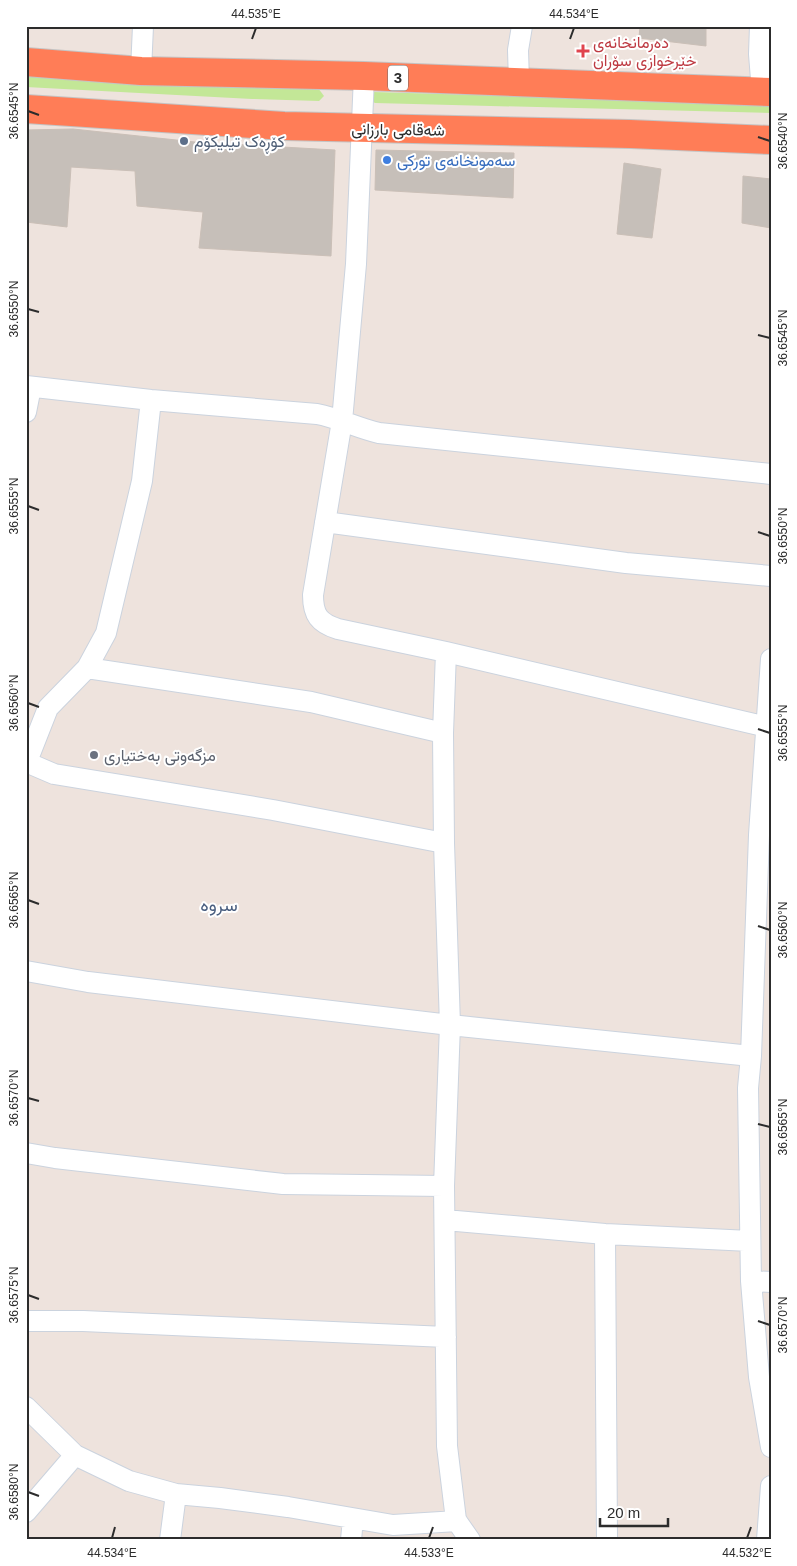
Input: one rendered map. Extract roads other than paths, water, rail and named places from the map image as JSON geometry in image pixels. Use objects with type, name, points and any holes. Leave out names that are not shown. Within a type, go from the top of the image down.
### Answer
[{"type":"highway","name":"3","points":[[26,62],[141,71],[364,76],[767,92]]},
{"type":"highway","name":"شەقامی بارزانی","points":[[26,109],[284,126],[630,134],[771,140]]},
{"type":"street","points":[[141,71],[144,26]]},
{"type":"street","points":[[519,82],[518,50],[522,26]]},
{"type":"street","points":[[760,26],[759,54],[767,92]]},
{"type":"street","points":[[364,76],[356,264],[342,421],[312,596],[317,618],[326,626],[338,629],[767,726]]},
{"type":"street","points":[[26,412],[29,386],[151,400],[317,414],[379,433],[771,474]]},
{"type":"street","points":[[151,400],[142,481],[106,633],[87,668],[48,708],[26,763],[54,774],[273,810],[444,844]]},
{"type":"street","points":[[325,522],[626,563],[771,576]]},
{"type":"street","points":[[446,652],[443,734],[444,844],[450,1025],[444,1186],[447,1446],[457,1521],[470,1540]]},
{"type":"street","points":[[771,659],[767,726],[765,836],[748,1088],[751,1281],[765,1377],[771,1447]]},
{"type":"street","points":[[87,668],[311,702],[443,734]]},
{"type":"street","points":[[26,971],[88,982],[450,1025],[751,1056]]},
{"type":"street","points":[[26,1153],[283,1184],[444,1186]]},
{"type":"street","points":[[445,1220],[605,1234],[750,1241]]},
{"type":"street","points":[[605,1234],[607,1540]]},
{"type":"street","points":[[751,1281],[771,1282]]},
{"type":"street","points":[[26,1321],[83,1321],[446,1336]]},
{"type":"street","points":[[26,1407],[75,1455],[129,1482],[176,1494],[288,1507],[393,1525],[457,1521]]},
{"type":"street","points":[[26,1512],[75,1455]]},
{"type":"street","points":[[767,1540],[771,1486]]},
{"type":"street","points":[[170,1540],[176,1494]]},
{"type":"street","points":[[351,1540],[353,1519]]},
{"type":"place","name":"دەرمانخانەی خێرخوازی سۆران","points":[[583,51]]},
{"type":"place","name":"کۆڕەک تیلیکۆم","points":[[184,141]]},
{"type":"place","name":"سەمونخانەی تورکی","points":[[387,160]]},
{"type":"place","name":"مزگەوتی بەختیاری","points":[[94,755]]},
{"type":"district","name":"سروە","points":[[219,905]]}]
